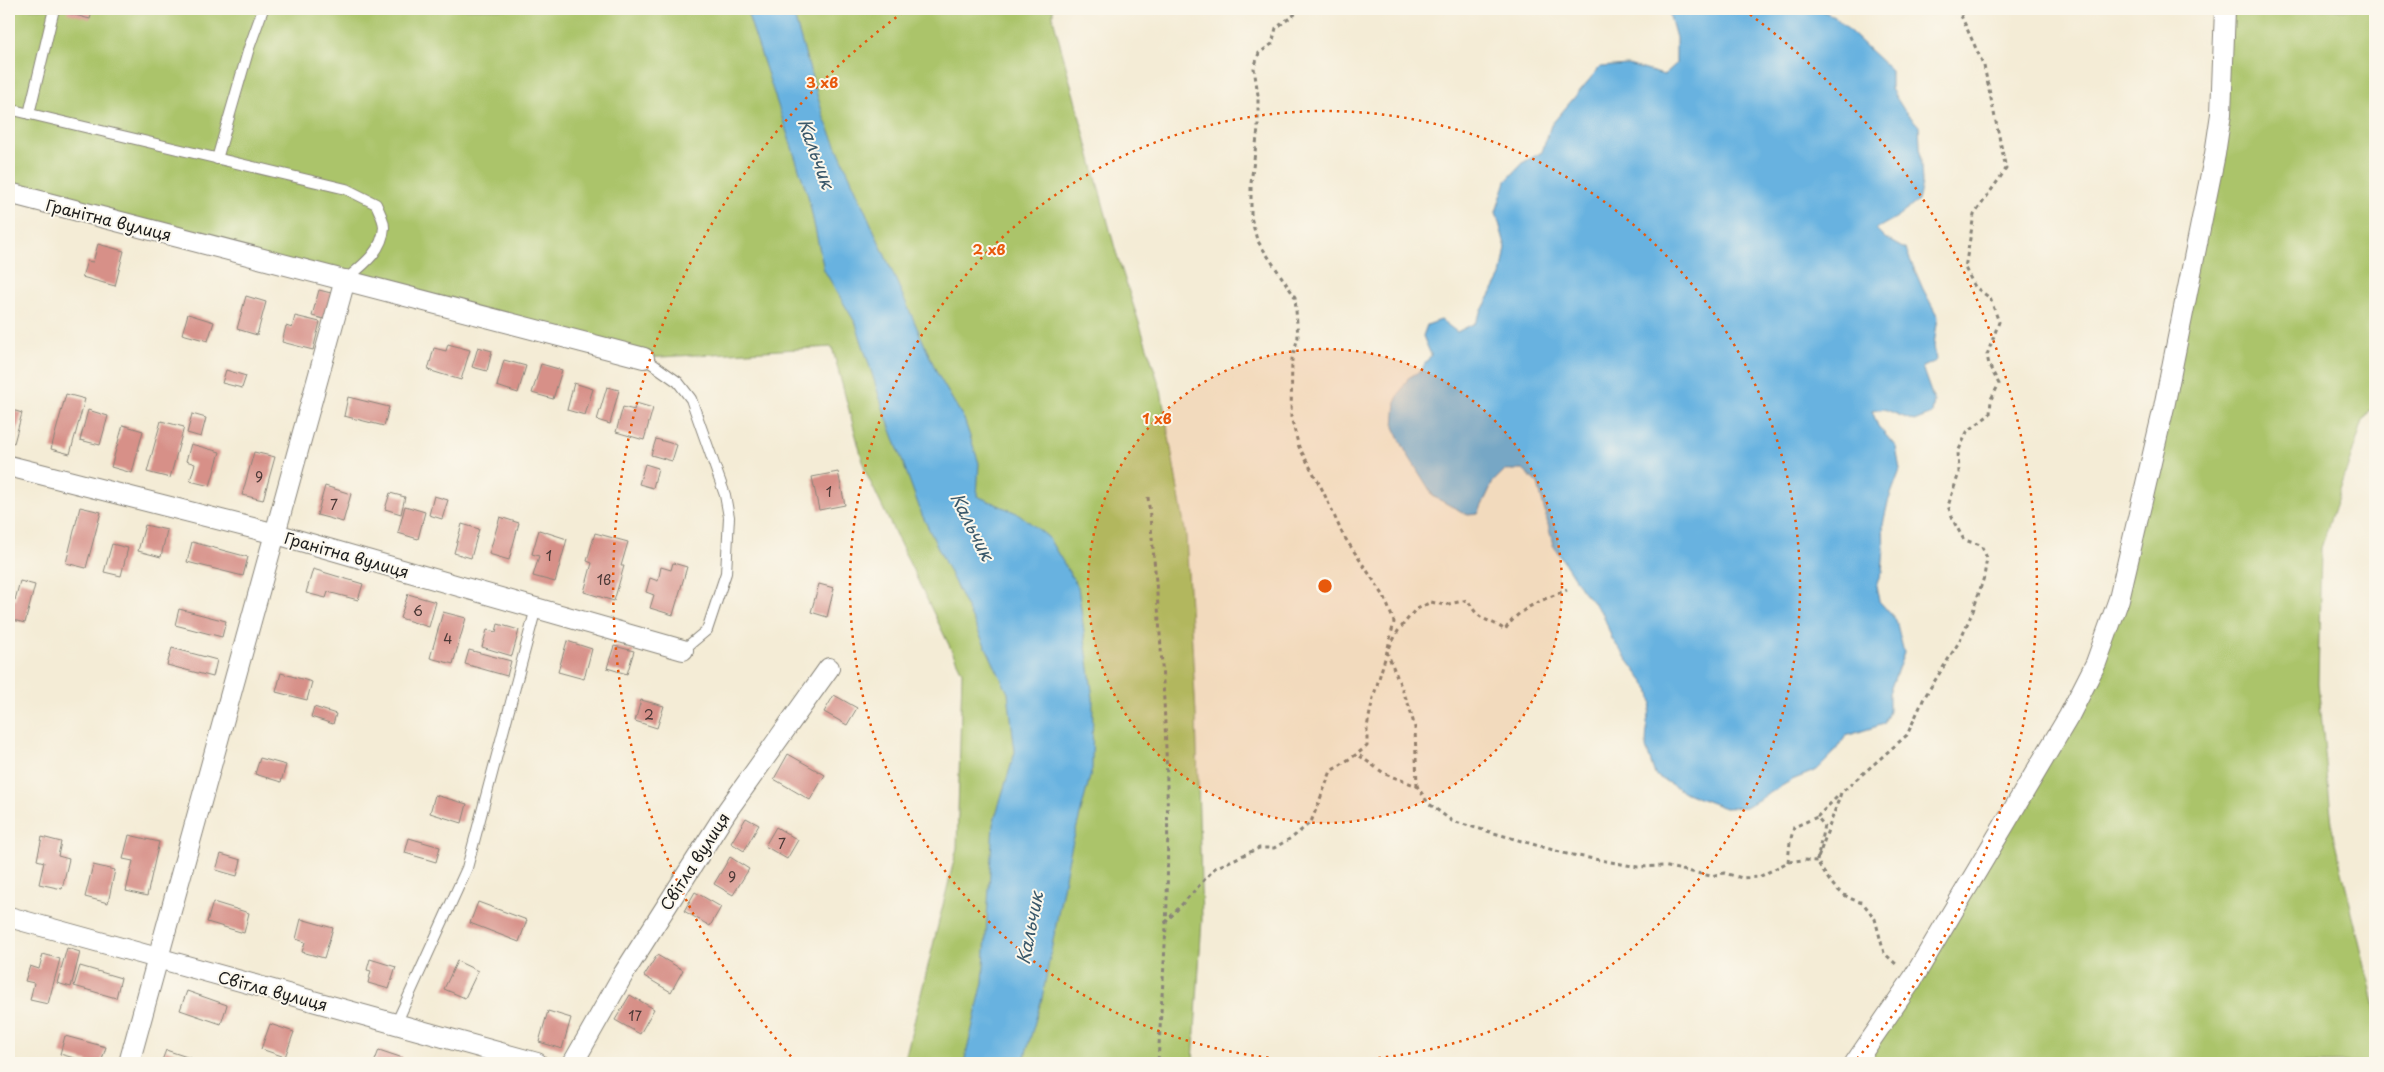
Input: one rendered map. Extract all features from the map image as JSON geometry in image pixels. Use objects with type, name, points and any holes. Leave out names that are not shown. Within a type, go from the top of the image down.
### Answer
[{"type":"street","points":[[1854,1063],[1912,980],[2069,716],[2096,663],[2119,599],[2164,407],[2215,154],[2221,114],[2225,9]]},
{"type":"street","name":"Гранітна вулиця","points":[[9,193],[644,358]]},
{"type":"street","points":[[129,1063],[156,958],[346,280]]},
{"type":"street","name":"Гранітна вулиця","points":[[9,466],[276,534],[683,650]]},
{"type":"street","name":"Світла вулиця","points":[[573,1063],[624,972],[727,810],[829,668]]},
{"type":"street","name":"Світла вулиця","points":[[9,917],[537,1063]]},
{"type":"lane","points":[[29,114],[54,9]]},
{"type":"lane","points":[[217,159],[249,48],[263,9]]},
{"type":"lane","points":[[9,109],[346,189],[376,204],[384,225],[380,243],[371,258],[346,280]]},
{"type":"lane","points":[[644,358],[678,382],[691,399],[725,495],[729,517],[726,574],[707,630],[683,650]]},
{"type":"lane","points":[[396,1024],[467,868],[536,608]]},
{"type":"path","points":[[1165,923],[1215,868],[1259,848],[1274,848],[1293,837],[1311,822],[1331,771],[1366,746],[1367,727],[1373,698],[1388,652],[1394,622],[1384,596],[1343,535],[1322,489],[1298,447],[1291,417],[1292,359],[1298,337],[1296,297],[1257,240],[1251,217],[1251,183],[1258,129],[1258,95],[1254,68],[1259,53],[1272,44],[1276,28],[1302,9]]},
{"type":"path","points":[[1788,862],[1794,827],[1817,816],[1907,735],[1924,698],[1959,642],[1984,577],[1987,558],[1981,545],[1964,540],[1948,506],[1959,473],[1958,452],[1967,432],[1990,414],[1990,399],[1999,384],[1989,365],[1987,355],[1999,322],[1990,298],[1975,287],[1965,268],[1974,215],[2006,169],[1984,66],[1958,9]]},
{"type":"path","points":[[1148,497],[1157,583],[1167,796],[1165,923],[1158,1063]]},
{"type":"path","points":[[1567,590],[1527,607],[1513,617],[1505,630],[1496,624],[1483,620],[1474,612],[1468,600],[1444,605],[1431,602],[1414,610],[1398,631],[1388,652],[1409,706],[1415,728],[1417,786],[1428,803],[1452,821],[1567,854],[1638,867],[1663,866],[1711,876],[1724,873],[1742,878],[1759,877],[1788,862],[1817,861]]},
{"type":"path","points":[[1357,754],[1385,774],[1417,786]]},
{"type":"path","points":[[1817,861],[1841,793]]},
{"type":"path","points":[[1817,816],[1824,825],[1817,861],[1830,882],[1848,899],[1863,903],[1875,919],[1884,953],[1912,980]]},
{"type":"green space","points":[[9,9],[1053,9],[1053,18],[1116,252],[1161,390],[1186,536],[1196,714],[1202,919],[1193,1063],[904,1063],[957,848],[962,672],[866,473],[832,347],[644,358],[9,193]]},
{"type":"green space","points":[[2225,9],[2375,9],[2375,404],[2363,421],[2321,548],[2318,683],[2333,834],[2375,1006],[2375,1063],[1855,1063],[2096,663],[2215,154]]},
{"type":"water","name":"Кальчик","points":[[746,9],[792,9],[824,118],[938,375],[964,419],[979,463],[977,496],[1019,514],[1048,537],[1078,587],[1093,698],[1092,769],[1069,857],[1042,998],[1023,1063],[964,1063],[983,982],[993,824],[1015,752],[1008,693],[922,515],[883,408],[856,324],[824,270],[808,196]]},
{"type":"water","points":[[1668,9],[1818,9],[1834,16],[1891,70],[1891,89],[1904,110],[1919,126],[1922,184],[1918,201],[1899,216],[1876,229],[1885,238],[1906,250],[1938,317],[1934,345],[1936,361],[1922,367],[1934,401],[1932,414],[1914,421],[1884,409],[1872,411],[1878,426],[1896,447],[1900,470],[1888,502],[1883,524],[1884,550],[1882,571],[1876,586],[1879,601],[1896,620],[1904,653],[1889,693],[1889,711],[1884,724],[1846,736],[1832,755],[1817,770],[1792,780],[1746,807],[1725,808],[1686,793],[1655,775],[1646,747],[1647,722],[1652,703],[1649,689],[1612,639],[1603,614],[1582,590],[1553,545],[1538,484],[1523,470],[1505,470],[1493,482],[1478,514],[1468,515],[1434,497],[1406,452],[1394,427],[1396,400],[1408,378],[1420,371],[1431,355],[1423,336],[1427,325],[1441,320],[1457,332],[1475,323],[1501,276],[1506,248],[1496,212],[1506,181],[1524,162],[1542,152],[1551,125],[1600,67],[1628,65],[1664,75],[1676,64],[1676,38]]},
{"type":"building","points":[[68,9],[93,9],[90,19],[67,13]]},
{"type":"building","points":[[98,244],[124,251],[115,286],[82,277],[87,261],[93,262]]},
{"type":"building","points":[[319,290],[335,294],[328,320],[312,316]]},
{"type":"building","points":[[246,296],[266,302],[257,335],[237,329]]},
{"type":"building","points":[[188,314],[214,322],[208,341],[182,334]]},
{"type":"building","points":[[295,316],[320,322],[313,350],[282,342],[286,326],[292,328]]},
{"type":"building","points":[[448,344],[470,350],[461,380],[428,370],[434,348],[446,351]]},
{"type":"building","points":[[478,347],[492,351],[487,371],[472,367]]},
{"type":"building","points":[[504,360],[526,366],[518,393],[497,386]]},
{"type":"building","points":[[541,364],[562,370],[553,399],[532,393]]},
{"type":"building","points":[[226,370],[246,376],[242,388],[222,383]]},
{"type":"building","points":[[574,383],[593,389],[585,415],[567,410]]},
{"type":"building","points":[[607,387],[619,390],[610,424],[597,420]]},
{"type":"building","points":[[66,394],[85,399],[70,454],[51,449]]},
{"type":"building","points":[[348,397],[389,407],[384,426],[344,416]]},
{"type":"building","points":[[636,403],[653,408],[644,440],[616,432],[623,407],[634,410]]},
{"type":"building","points":[[9,409],[22,413],[14,443],[9,441]]},
{"type":"building","points":[[88,410],[108,416],[100,445],[80,440]]},
{"type":"building","points":[[192,414],[206,418],[201,437],[187,433]]},
{"type":"building","points":[[161,421],[184,427],[170,478],[147,472]]},
{"type":"building","points":[[123,425],[143,431],[132,473],[111,467]]},
{"type":"building","points":[[656,439],[677,445],[672,461],[651,455]]},
{"type":"building","points":[[191,444],[220,452],[210,486],[190,481],[195,464],[186,461]]},
{"type":"building","points":[[254,452],[275,457],[263,500],[242,495]]},
{"type":"building","points":[[645,464],[658,468],[653,488],[639,484]]},
{"type":"building","points":[[838,472],[845,505],[819,510],[812,477]]},
{"type":"building","points":[[325,486],[351,494],[343,522],[317,515]]},
{"type":"building","points":[[390,493],[405,497],[401,514],[385,509]]},
{"type":"building","points":[[434,496],[448,500],[442,519],[429,515]]},
{"type":"building","points":[[405,506],[425,512],[418,539],[398,533]]},
{"type":"building","points":[[80,507],[101,512],[86,568],[66,563]]},
{"type":"building","points":[[500,517],[519,523],[509,560],[489,554]]},
{"type":"building","points":[[462,524],[479,529],[471,558],[454,553]]},
{"type":"building","points":[[145,525],[167,530],[161,557],[138,551]]},
{"type":"building","points":[[539,530],[567,539],[555,582],[533,576],[539,556],[532,554]]},
{"type":"building","points":[[595,533],[628,542],[621,566],[624,566],[614,601],[584,592],[592,563],[587,561]]},
{"type":"building","points":[[192,542],[248,557],[243,576],[187,562]]},
{"type":"building","points":[[112,544],[128,548],[121,576],[104,572]]},
{"type":"building","points":[[673,563],[687,567],[673,615],[650,608],[654,595],[646,592],[650,578],[658,581],[661,567],[671,570]]},
{"type":"building","points":[[313,569],[363,584],[358,600],[328,592],[326,598],[306,593]]},
{"type":"building","points":[[20,581],[35,585],[25,623],[9,619],[9,599],[15,600]]},
{"type":"building","points":[[819,584],[834,588],[827,617],[811,612]]},
{"type":"building","points":[[408,594],[436,602],[429,627],[400,618]]},
{"type":"building","points":[[179,609],[226,621],[222,637],[175,625]]},
{"type":"building","points":[[443,612],[466,618],[453,664],[430,658]]},
{"type":"building","points":[[498,624],[519,630],[512,656],[482,647],[487,630],[496,632]]},
{"type":"building","points":[[567,641],[592,649],[584,679],[558,672]]},
{"type":"building","points":[[614,646],[634,651],[627,674],[607,668]]},
{"type":"building","points":[[172,648],[217,660],[213,677],[167,665]]},
{"type":"building","points":[[469,650],[511,661],[507,676],[465,664]]},
{"type":"building","points":[[281,673],[312,682],[307,700],[276,692]]},
{"type":"building","points":[[834,695],[857,708],[847,725],[824,712]]},
{"type":"building","points":[[641,700],[664,706],[657,728],[635,721]]},
{"type":"building","points":[[314,707],[336,714],[333,724],[311,717]]},
{"type":"building","points":[[788,754],[825,775],[810,800],[774,779]]},
{"type":"building","points":[[260,758],[286,765],[281,782],[255,774]]},
{"type":"building","points":[[435,795],[467,804],[462,823],[430,813]]},
{"type":"building","points":[[746,818],[759,825],[744,851],[731,843]]},
{"type":"building","points":[[776,827],[798,840],[787,859],[765,846]]},
{"type":"building","points":[[129,835],[159,842],[147,896],[126,891],[133,861],[123,859]]},
{"type":"building","points":[[42,837],[61,842],[58,856],[69,859],[62,889],[39,884],[44,862],[37,860]]},
{"type":"building","points":[[409,838],[440,847],[436,862],[405,853]]},
{"type":"building","points":[[221,854],[241,860],[237,876],[216,870]]},
{"type":"building","points":[[730,857],[749,869],[733,895],[714,884]]},
{"type":"building","points":[[93,865],[115,870],[108,903],[85,897]]},
{"type":"building","points":[[695,892],[721,907],[710,926],[684,911]]},
{"type":"building","points":[[213,902],[249,913],[244,933],[207,922]]},
{"type":"building","points":[[478,902],[527,920],[519,942],[470,923]]},
{"type":"building","points":[[301,919],[333,928],[324,958],[302,952],[305,942],[296,939]]},
{"type":"building","points":[[67,948],[80,952],[71,987],[57,983]]},
{"type":"building","points":[[43,954],[60,959],[48,1004],[30,1000],[34,983],[25,981],[30,966],[39,969]]},
{"type":"building","points":[[657,955],[683,970],[671,992],[644,976]]},
{"type":"building","points":[[370,959],[396,967],[389,989],[368,983],[371,971],[367,970]]},
{"type":"building","points":[[457,961],[478,971],[465,998],[444,989]]},
{"type":"building","points":[[80,966],[121,978],[116,998],[74,986]]},
{"type":"building","points":[[187,991],[227,1005],[221,1024],[180,1010]]},
{"type":"building","points":[[630,995],[654,1009],[640,1034],[615,1020]]},
{"type":"building","points":[[548,1011],[571,1018],[562,1049],[539,1042]]},
{"type":"building","points":[[270,1024],[294,1032],[285,1057],[261,1049]]},
{"type":"building","points":[[65,1036],[106,1047],[101,1063],[92,1063],[60,1054]]},
{"type":"building","points":[[166,1050],[193,1059],[191,1063],[161,1063]]},
{"type":"building","points":[[379,1050],[403,1058],[401,1063],[374,1063]]}]
